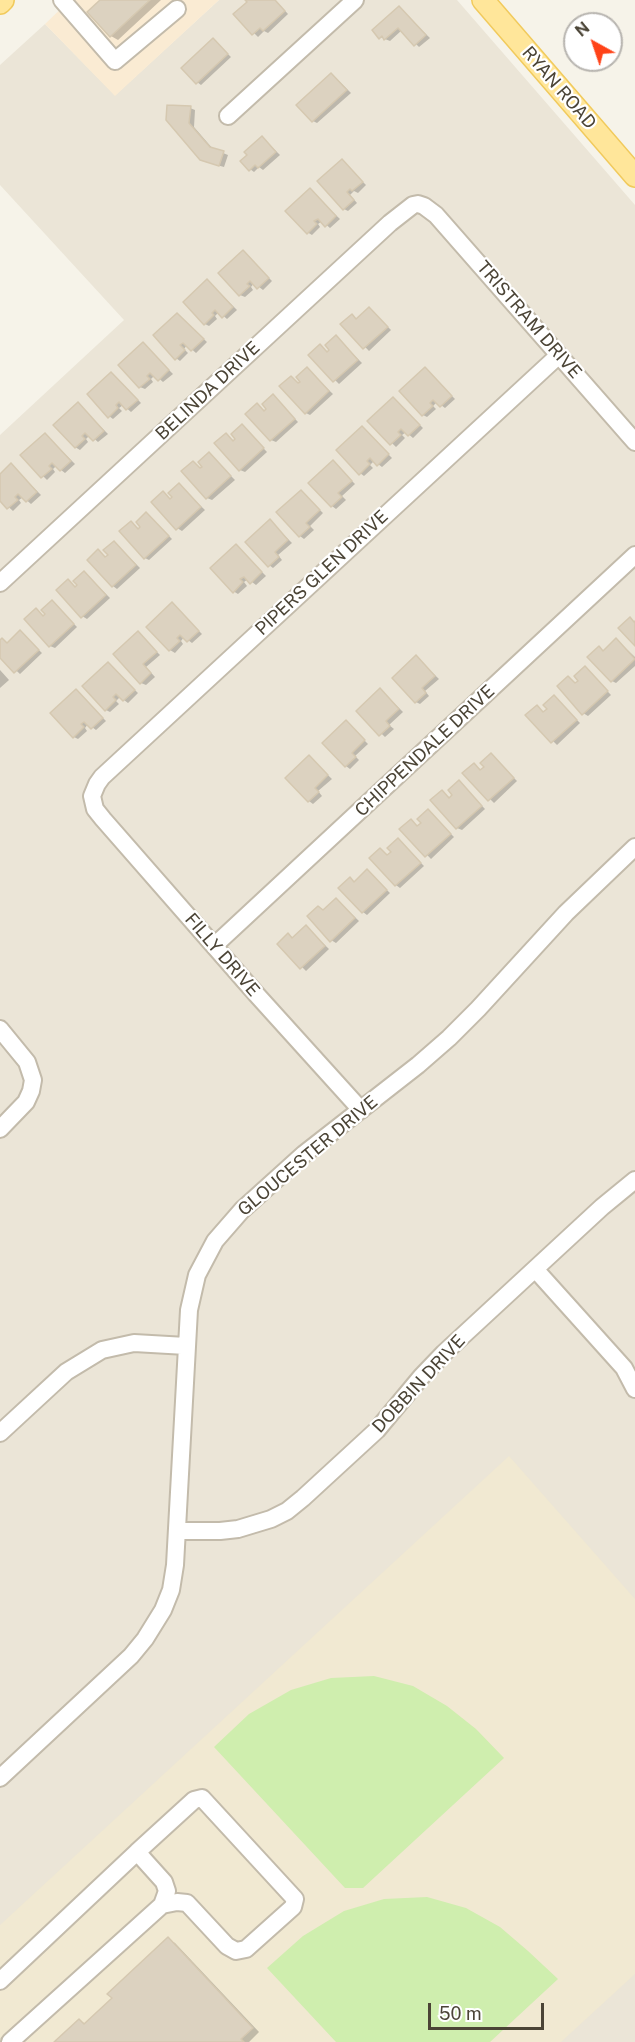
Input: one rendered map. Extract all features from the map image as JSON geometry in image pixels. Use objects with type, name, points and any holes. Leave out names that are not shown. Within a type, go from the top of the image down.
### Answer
[{"type":"main road","name":"RYAN ROAD","points":[[491,3],[635,176]]},
{"type":"street","points":[[62,0],[115,61],[177,9]]},
{"type":"street","points":[[228,116],[355,0]]},
{"type":"street","name":"TRISTRAM DRIVE","points":[[418,204],[436,215],[635,442]]},
{"type":"street","name":"BELINDA DRIVE","points":[[0,583],[390,223],[407,209],[418,204]]},
{"type":"street","name":"PIPERS GLEN DRIVE","points":[[92,795],[102,777],[559,355]]},
{"type":"street","name":"CHIPPENDALE DRIVE","points":[[214,946],[635,555]]},
{"type":"street","name":"FILLY DRIVE","points":[[92,795],[95,809],[103,819],[361,1110]]},
{"type":"street","name":"GLOUCESTER DRIVE","points":[[0,1778],[116,1671],[145,1640],[163,1610],[171,1590],[175,1565],[189,1310],[195,1283],[214,1241],[228,1224],[286,1170],[449,1038],[566,913],[635,847]]},
{"type":"street","points":[[0,1029],[27,1062],[33,1080],[26,1102],[0,1129]]},
{"type":"street","name":"DOBBIN DRIVE","points":[[177,1531],[220,1532],[238,1529],[271,1519],[287,1511],[370,1438],[432,1365],[602,1207],[635,1180]]},
{"type":"street","points":[[535,1269],[615,1358],[635,1389]]},
{"type":"street","points":[[0,1433],[66,1372],[102,1350],[134,1343],[186,1346]]},
{"type":"street","points":[[0,1982],[194,1800],[202,1798],[295,1899],[293,1907],[246,1950],[236,1951],[227,1946],[187,1903],[162,1905]]},
{"type":"street","points":[[10,2042],[162,1905],[167,1891],[164,1882],[137,1852]]},
{"type":"shaded area","points":[[70,0],[219,0],[115,96],[45,24]]},
{"type":"shaded area","points":[[219,0],[457,0],[635,205],[635,2042],[0,2042],[0,435],[124,320],[0,185],[0,65],[45,24],[115,95]]},
{"type":"shaded area","points":[[509,1456],[635,1599],[635,1974],[561,2042],[0,2042],[0,1925]]},
{"type":"green space","points":[[374,1676],[413,1686],[447,1706],[476,1729],[504,1758],[363,1888],[345,1888],[214,1747],[249,1714],[291,1690],[331,1678]]},
{"type":"green space","points":[[427,1897],[466,1908],[500,1927],[558,1979],[490,2042],[336,2042],[267,1968],[303,1936],[344,1911],[384,1899]]},
{"type":"building","points":[[100,0],[150,0],[110,37],[87,12]]},
{"type":"building","points":[[245,0],[275,0],[285,11],[263,31],[260,28],[252,35],[233,14],[247,2]]},
{"type":"building","points":[[399,6],[426,35],[414,46],[398,28],[384,40],[382,36],[379,39],[372,30]]},
{"type":"building","points":[[213,38],[228,54],[196,84],[181,68]]},
{"type":"building","points":[[331,73],[347,90],[312,122],[296,105]]},
{"type":"building","points":[[167,105],[191,106],[189,123],[210,147],[224,151],[219,166],[200,160],[166,120]]},
{"type":"building","points":[[262,136],[276,152],[258,168],[255,165],[249,171],[240,161],[247,155],[244,152]]},
{"type":"building","points":[[342,159],[363,182],[352,191],[350,189],[347,192],[354,200],[343,210],[317,181]]},
{"type":"building","points":[[310,188],[336,216],[325,227],[318,219],[314,221],[317,224],[307,234],[285,211]]},
{"type":"building","points":[[243,250],[269,278],[257,289],[250,281],[247,284],[250,286],[239,296],[218,273]]},
{"type":"building","points":[[207,279],[233,307],[222,318],[215,310],[212,313],[214,315],[204,325],[183,302]]},
{"type":"building","points":[[369,307],[388,327],[363,349],[340,324],[352,314],[356,319]]},
{"type":"building","points":[[177,313],[204,339],[191,351],[183,343],[180,345],[185,350],[175,360],[153,335]]},
{"type":"building","points":[[336,335],[358,360],[333,382],[308,355],[320,344],[327,352],[329,350],[325,345]]},
{"type":"building","points":[[143,342],[169,370],[158,381],[150,373],[147,376],[150,379],[139,388],[118,365]]},
{"type":"building","points":[[307,367],[329,391],[305,414],[279,386],[291,376],[298,383],[300,382],[296,377]]},
{"type":"building","points":[[425,367],[452,396],[440,407],[433,400],[430,403],[433,406],[422,416],[399,391]]},
{"type":"building","points":[[111,372],[138,400],[126,410],[119,402],[116,405],[118,408],[108,418],[87,394]]},
{"type":"building","points":[[273,394],[295,419],[270,441],[245,414],[257,403],[264,411],[266,409],[262,404]]},
{"type":"building","points":[[393,397],[420,425],[408,436],[401,429],[398,432],[401,435],[390,445],[367,421]]},
{"type":"building","points":[[78,402],[104,431],[93,441],[85,433],[82,436],[85,439],[75,448],[53,425]]},
{"type":"building","points":[[242,424],[264,448],[239,471],[214,443],[226,433],[233,441],[235,439],[231,434]]},
{"type":"building","points":[[362,426],[389,454],[377,466],[370,458],[367,461],[370,464],[359,475],[336,450]]},
{"type":"building","points":[[45,433],[71,461],[60,471],[52,463],[49,466],[52,469],[41,478],[20,455]]},
{"type":"building","points":[[209,452],[231,476],[206,499],[181,471],[193,461],[200,468],[202,467],[198,462]]},
{"type":"building","points":[[333,460],[352,481],[338,493],[342,497],[331,507],[308,483]]},
{"type":"building","points":[[11,463],[37,492],[26,502],[18,494],[15,497],[18,500],[7,509],[0,501],[0,474]]},
{"type":"building","points":[[179,483],[201,507],[176,530],[151,502],[163,491],[170,499],[172,497],[168,493]]},
{"type":"building","points":[[301,490],[320,510],[306,523],[310,527],[299,537],[276,512]]},
{"type":"building","points":[[146,512],[169,536],[144,559],[119,531],[131,521],[138,529],[140,527],[136,522]]},
{"type":"building","points":[[270,519],[288,540],[275,552],[279,557],[268,567],[245,542]]},
{"type":"building","points":[[114,541],[136,565],[112,587],[87,560],[98,549],[105,557],[108,555],[103,550]]},
{"type":"building","points":[[236,544],[262,572],[250,584],[244,577],[240,579],[243,582],[233,593],[210,568]]},
{"type":"building","points":[[84,571],[106,595],[81,618],[56,590],[68,579],[75,587],[77,585],[73,581]]},
{"type":"building","points":[[52,600],[74,624],[49,647],[24,619],[36,608],[43,616],[45,614],[41,610]]},
{"type":"building","points":[[172,602],[199,631],[187,642],[180,635],[177,638],[180,641],[169,651],[146,627]]},
{"type":"building","points":[[630,617],[635,621],[635,646],[618,628]]},
{"type":"building","points":[[20,630],[39,650],[14,673],[0,658],[0,640],[2,638],[7,643]]},
{"type":"building","points":[[138,631],[157,652],[143,664],[151,673],[140,684],[113,654]]},
{"type":"building","points":[[616,638],[635,659],[611,682],[587,657],[599,646],[603,651]]},
{"type":"building","points":[[416,655],[435,676],[422,688],[426,693],[415,703],[392,678]]},
{"type":"building","points":[[108,662],[135,690],[123,701],[116,694],[113,697],[116,700],[105,711],[82,686]]},
{"type":"building","points":[[585,666],[608,691],[582,715],[557,686],[568,676],[575,683],[578,681],[574,676]]},
{"type":"building","points":[[380,688],[399,709],[386,721],[390,726],[379,736],[356,711]]},
{"type":"building","points":[[76,689],[103,718],[91,729],[84,722],[81,724],[84,727],[73,738],[50,713]]},
{"type":"building","points":[[554,695],[577,720],[551,743],[525,715],[537,705],[543,712],[547,709],[543,705]]},
{"type":"building","points":[[346,720],[365,740],[352,753],[356,757],[345,767],[322,743]]},
{"type":"building","points":[[491,753],[514,778],[488,801],[462,773],[474,763],[480,770],[484,767],[480,763]]},
{"type":"building","points":[[309,755],[328,775],[315,788],[319,792],[308,802],[285,778]]},
{"type":"building","points":[[459,780],[482,806],[456,829],[430,800],[442,790],[449,798],[452,795],[448,790]]},
{"type":"building","points":[[428,809],[451,834],[425,857],[399,829],[411,819],[417,826],[421,823],[417,819]]},
{"type":"building","points":[[398,838],[421,863],[395,886],[369,858],[380,848],[387,855],[391,852],[387,848]]},
{"type":"building","points":[[367,869],[387,890],[362,913],[338,888],[350,877],[354,882]]},
{"type":"building","points":[[336,898],[355,918],[330,942],[307,916],[318,906],[323,910]]},
{"type":"building","points":[[306,925],[325,946],[300,969],[277,944],[288,933],[292,938]]},
{"type":"building","points":[[168,1937],[253,2028],[241,2039],[244,2042],[54,2042],[79,2019],[84,2024],[112,1998],[107,1994]]}]
